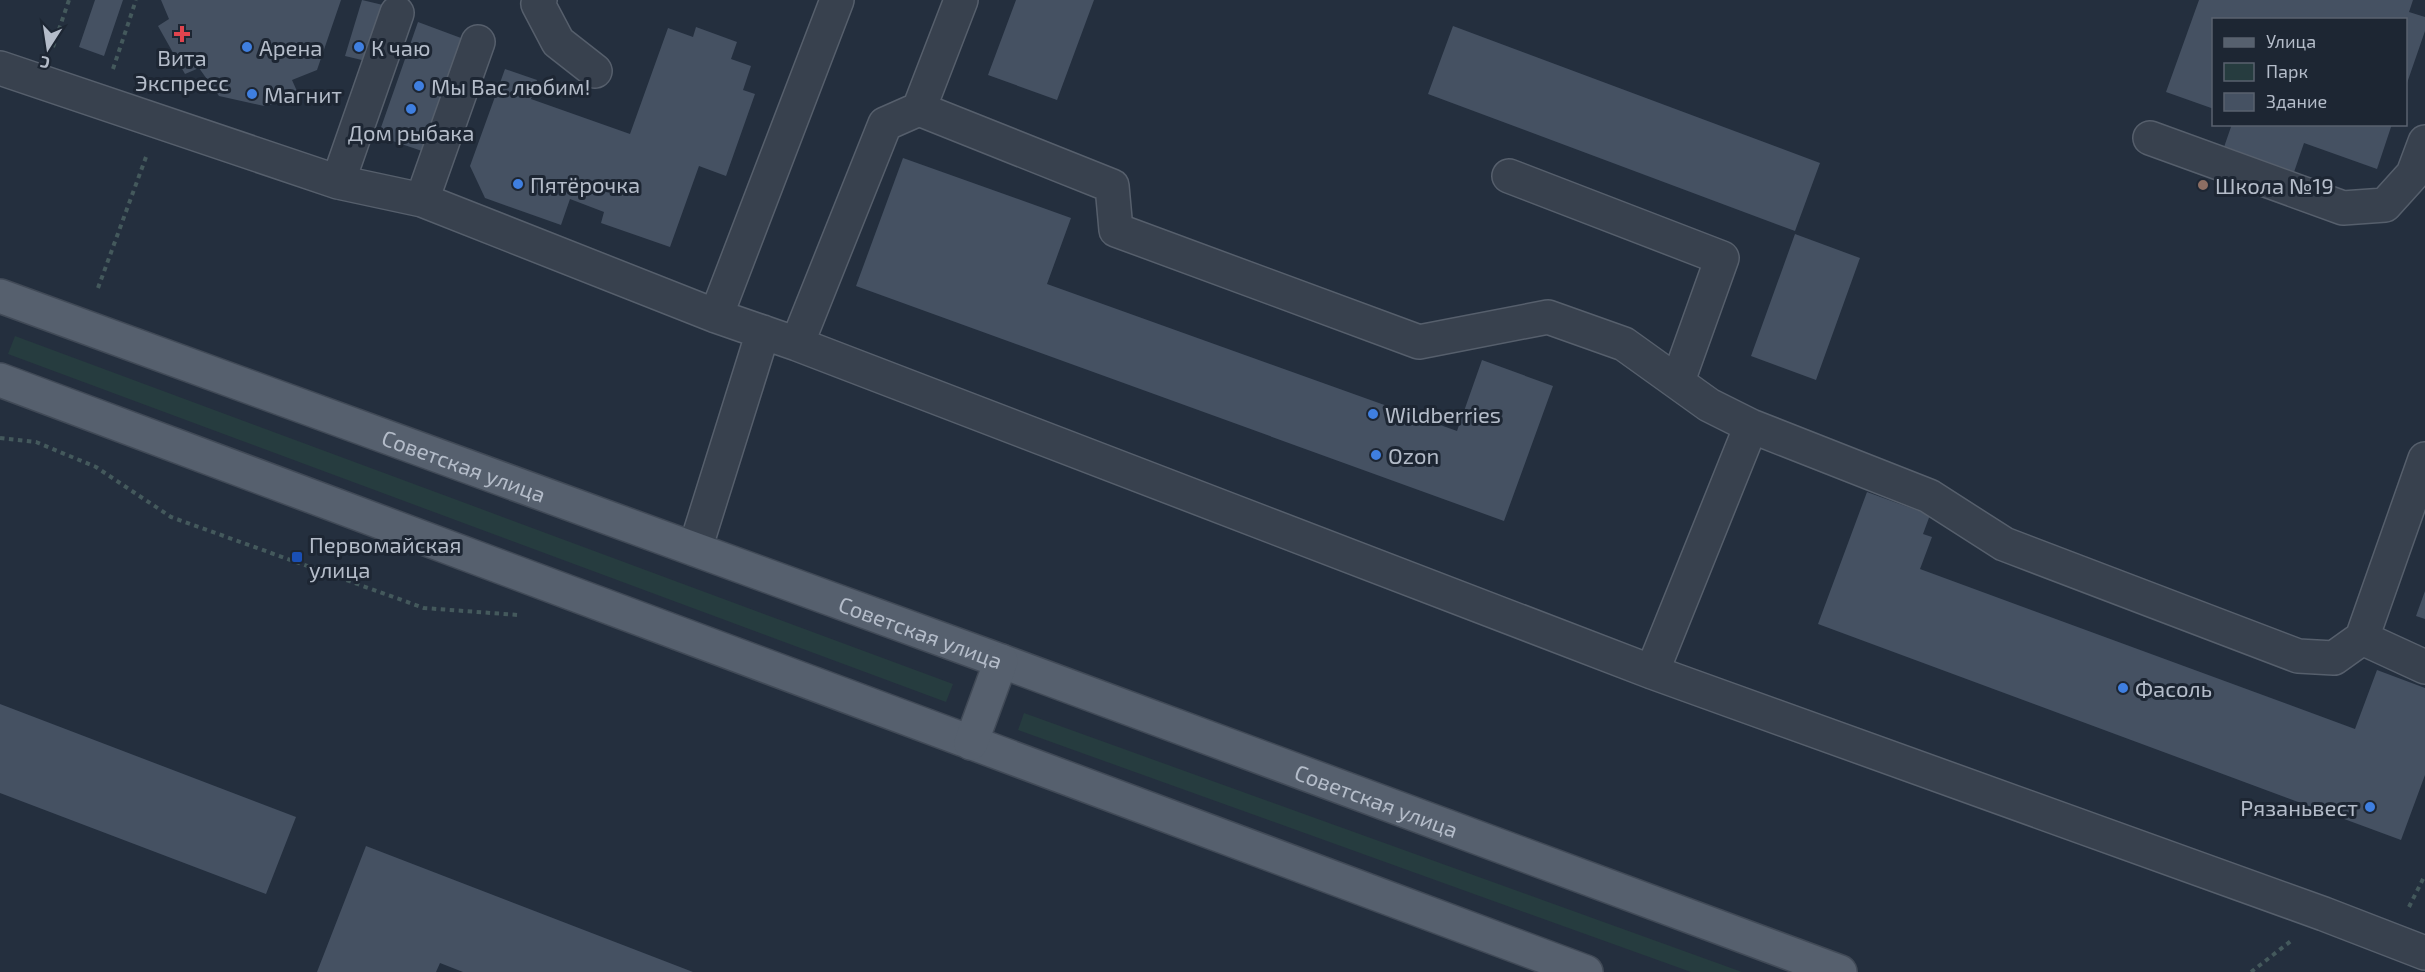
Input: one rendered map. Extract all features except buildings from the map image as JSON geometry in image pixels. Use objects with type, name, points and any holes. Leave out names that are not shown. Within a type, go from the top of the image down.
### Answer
[{"type":"main road","name":"Советская улица","points":[[0,296],[1001,661],[1840,972]]},
{"type":"main road","points":[[0,380],[1586,972]]},
{"type":"main road","points":[[971,743],[1001,661]]},
{"type":"lane","points":[[540,0],[538,4],[558,42],[595,71]]},
{"type":"lane","points":[[716,316],[837,0]]},
{"type":"lane","points":[[919,109],[955,2]]},
{"type":"lane","points":[[338,182],[397,13]]},
{"type":"lane","points":[[422,200],[478,42]]},
{"type":"lane","points":[[0,68],[101,104],[338,182],[422,200],[716,316],[797,344],[1652,672],[2425,952]]},
{"type":"lane","points":[[797,344],[885,124],[919,109],[1112,186],[1116,230],[1419,342],[1548,317],[1624,344],[1708,405],[1751,426],[1929,496],[2004,544],[2298,656],[2334,658],[2362,638],[2425,459]]},
{"type":"lane","points":[[2150,138],[2343,208],[2385,205],[2413,174],[2425,142]]},
{"type":"lane","points":[[1509,176],[1722,258],[1678,381]]},
{"type":"lane","points":[[695,549],[763,332]]},
{"type":"lane","points":[[1652,672],[1751,426]]},
{"type":"lane","points":[[2362,638],[2425,667]]},
{"type":"path","points":[[52,49],[69,0]]},
{"type":"path","points":[[101,104],[136,0]]},
{"type":"path","points":[[98,288],[158,123]]},
{"type":"path","points":[[0,438],[36,442],[96,467],[171,517],[424,608]]},
{"type":"green space","points":[[15,336],[953,684],[946,702],[8,354]]},
{"type":"green space","points":[[1024,713],[1742,972],[1691,972],[1018,730]]},
{"type":"place","name":"Вита Экспресс","points":[[182,34]]},
{"type":"place","name":"Арена","points":[[247,47]]},
{"type":"place","name":"К чаю","points":[[359,47]]},
{"type":"place","name":"Мы Вас любим!","points":[[419,86]]},
{"type":"place","name":"Магнит","points":[[252,94]]},
{"type":"place","name":"Дом рыбака","points":[[411,109]]},
{"type":"place","name":"Пятёрочка","points":[[518,184]]},
{"type":"place","name":"Школа №19","points":[[2203,185]]},
{"type":"place","name":"Wildberries","points":[[1373,414]]},
{"type":"place","name":"Ozon","points":[[1376,455]]},
{"type":"place","name":"Первомайская улица","points":[[297,557]]},
{"type":"place","name":"Фасоль","points":[[2123,688]]},
{"type":"place","name":"Рязаньвест","points":[[2370,807]]}]
